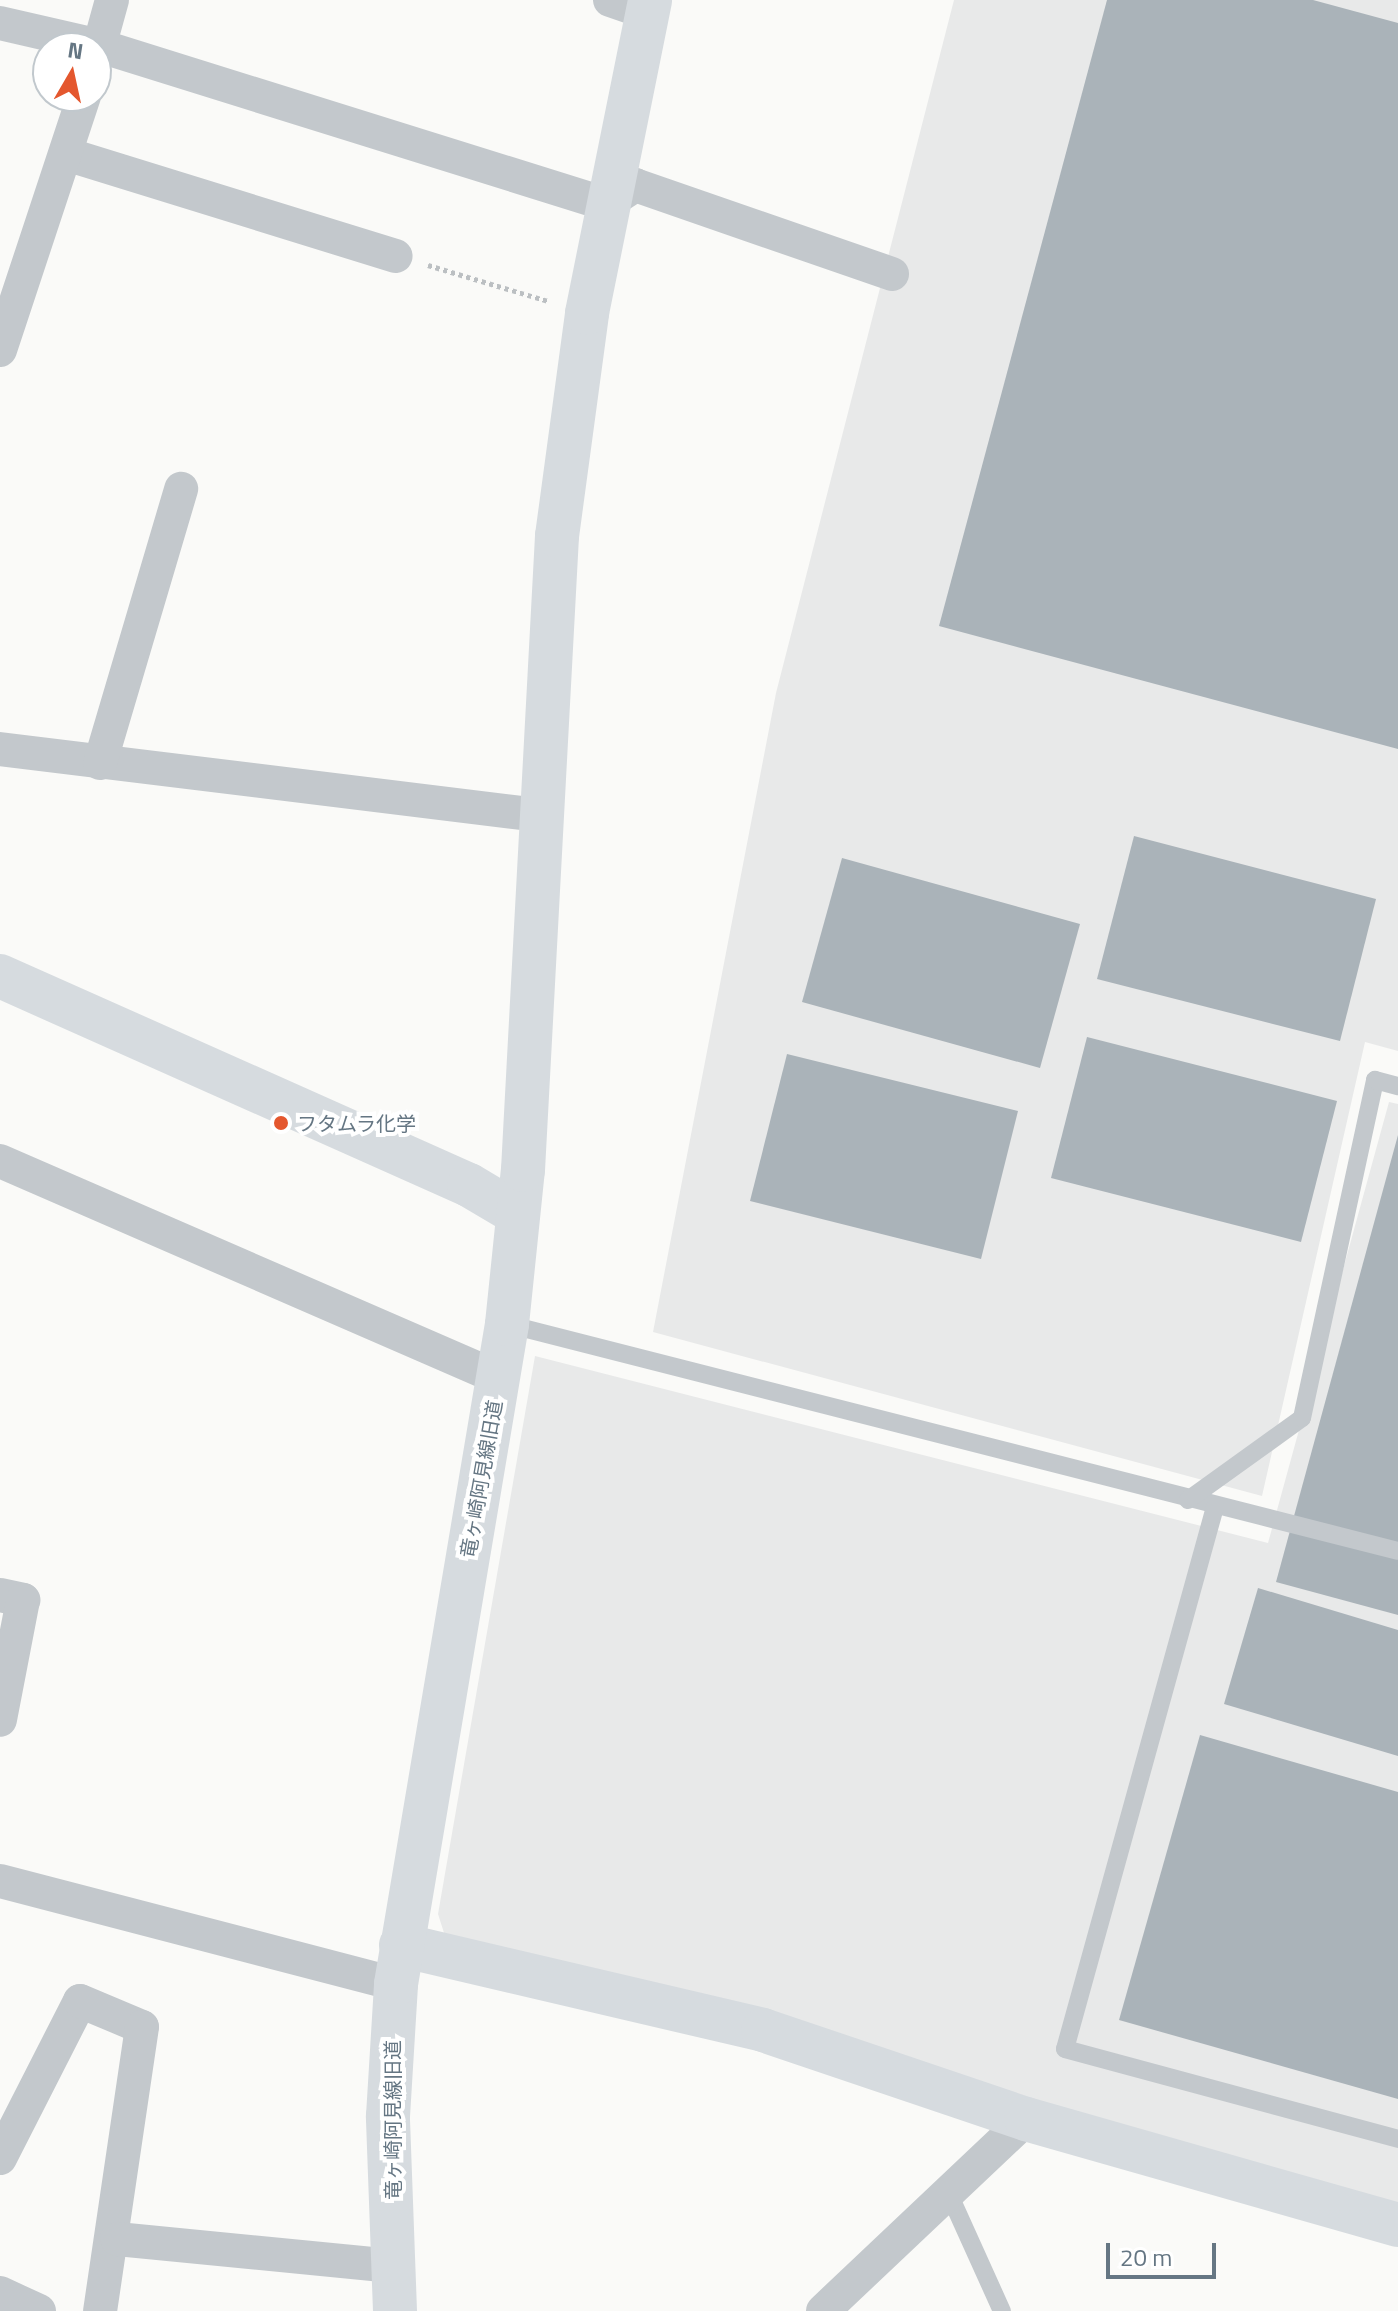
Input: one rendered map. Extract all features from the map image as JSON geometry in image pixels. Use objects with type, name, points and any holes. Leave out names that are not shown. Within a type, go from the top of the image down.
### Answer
[{"type":"street","points":[[103,32],[112,0]]},
{"type":"street","name":"竜ヶ崎阿見線旧道","points":[[395,2311],[388,2116],[398,1964],[507,1324],[518,1214],[538,815],[557,536],[587,313],[635,4]]},
{"type":"street","points":[[0,23],[32,32]]},
{"type":"street","points":[[112,56],[606,204],[635,185],[892,274]]},
{"type":"street","points":[[0,350],[79,112]]},
{"type":"street","points":[[66,154],[396,256]]},
{"type":"street","points":[[100,763],[181,489]]},
{"type":"street","points":[[0,749],[538,815]]},
{"type":"street","points":[[0,976],[469,1185],[518,1214]]},
{"type":"street","points":[[0,1161],[499,1378]]},
{"type":"street","points":[[0,1595],[23,1600],[0,1720]]},
{"type":"street","points":[[0,1881],[398,1964],[749,2026],[1026,2119],[1398,2225]]},
{"type":"street","points":[[0,2158],[80,2001],[142,2027],[117,2239],[100,2311]]},
{"type":"street","points":[[823,2311],[950,2196],[1026,2119]]},
{"type":"street","points":[[117,2239],[393,2266]]},
{"type":"street","points":[[0,2293],[39,2311]]},
{"type":"lane","points":[[1188,1500],[1302,1418],[1375,1080],[1398,1086]]},
{"type":"lane","points":[[507,1324],[1215,1507],[1398,1551]]},
{"type":"lane","points":[[1215,1507],[1065,2049],[1398,2139]]},
{"type":"lane","points":[[950,2196],[1002,2311]]},
{"type":"path","points":[[396,256],[587,313]]},
{"type":"shaded area","points":[[954,0],[1398,0],[1398,1051],[1365,1042],[1262,1496],[653,1332],[776,693]]},
{"type":"shaded area","points":[[1389,1102],[1398,1104],[1398,2208],[445,1936],[438,1914],[535,1356],[1268,1543]]},
{"type":"building","points":[[1107,0],[1313,0],[1398,23],[1398,749],[939,626]]},
{"type":"building","points":[[1134,836],[1376,899],[1340,1041],[1097,979]]},
{"type":"building","points":[[842,858],[1080,924],[1040,1068],[802,1002]]},
{"type":"building","points":[[1087,1037],[1337,1101],[1301,1242],[1051,1178]]},
{"type":"building","points":[[787,1054],[1018,1111],[981,1259],[750,1201]]},
{"type":"building","points":[[1398,1135],[1398,1615],[1276,1582]]},
{"type":"building","points":[[1258,1588],[1398,1630],[1398,1756],[1224,1704]]},
{"type":"building","points":[[1200,1735],[1398,1792],[1398,2099],[1119,2020]]},
{"type":"place","name":"フタムラ化学","points":[[281,1123]]}]
